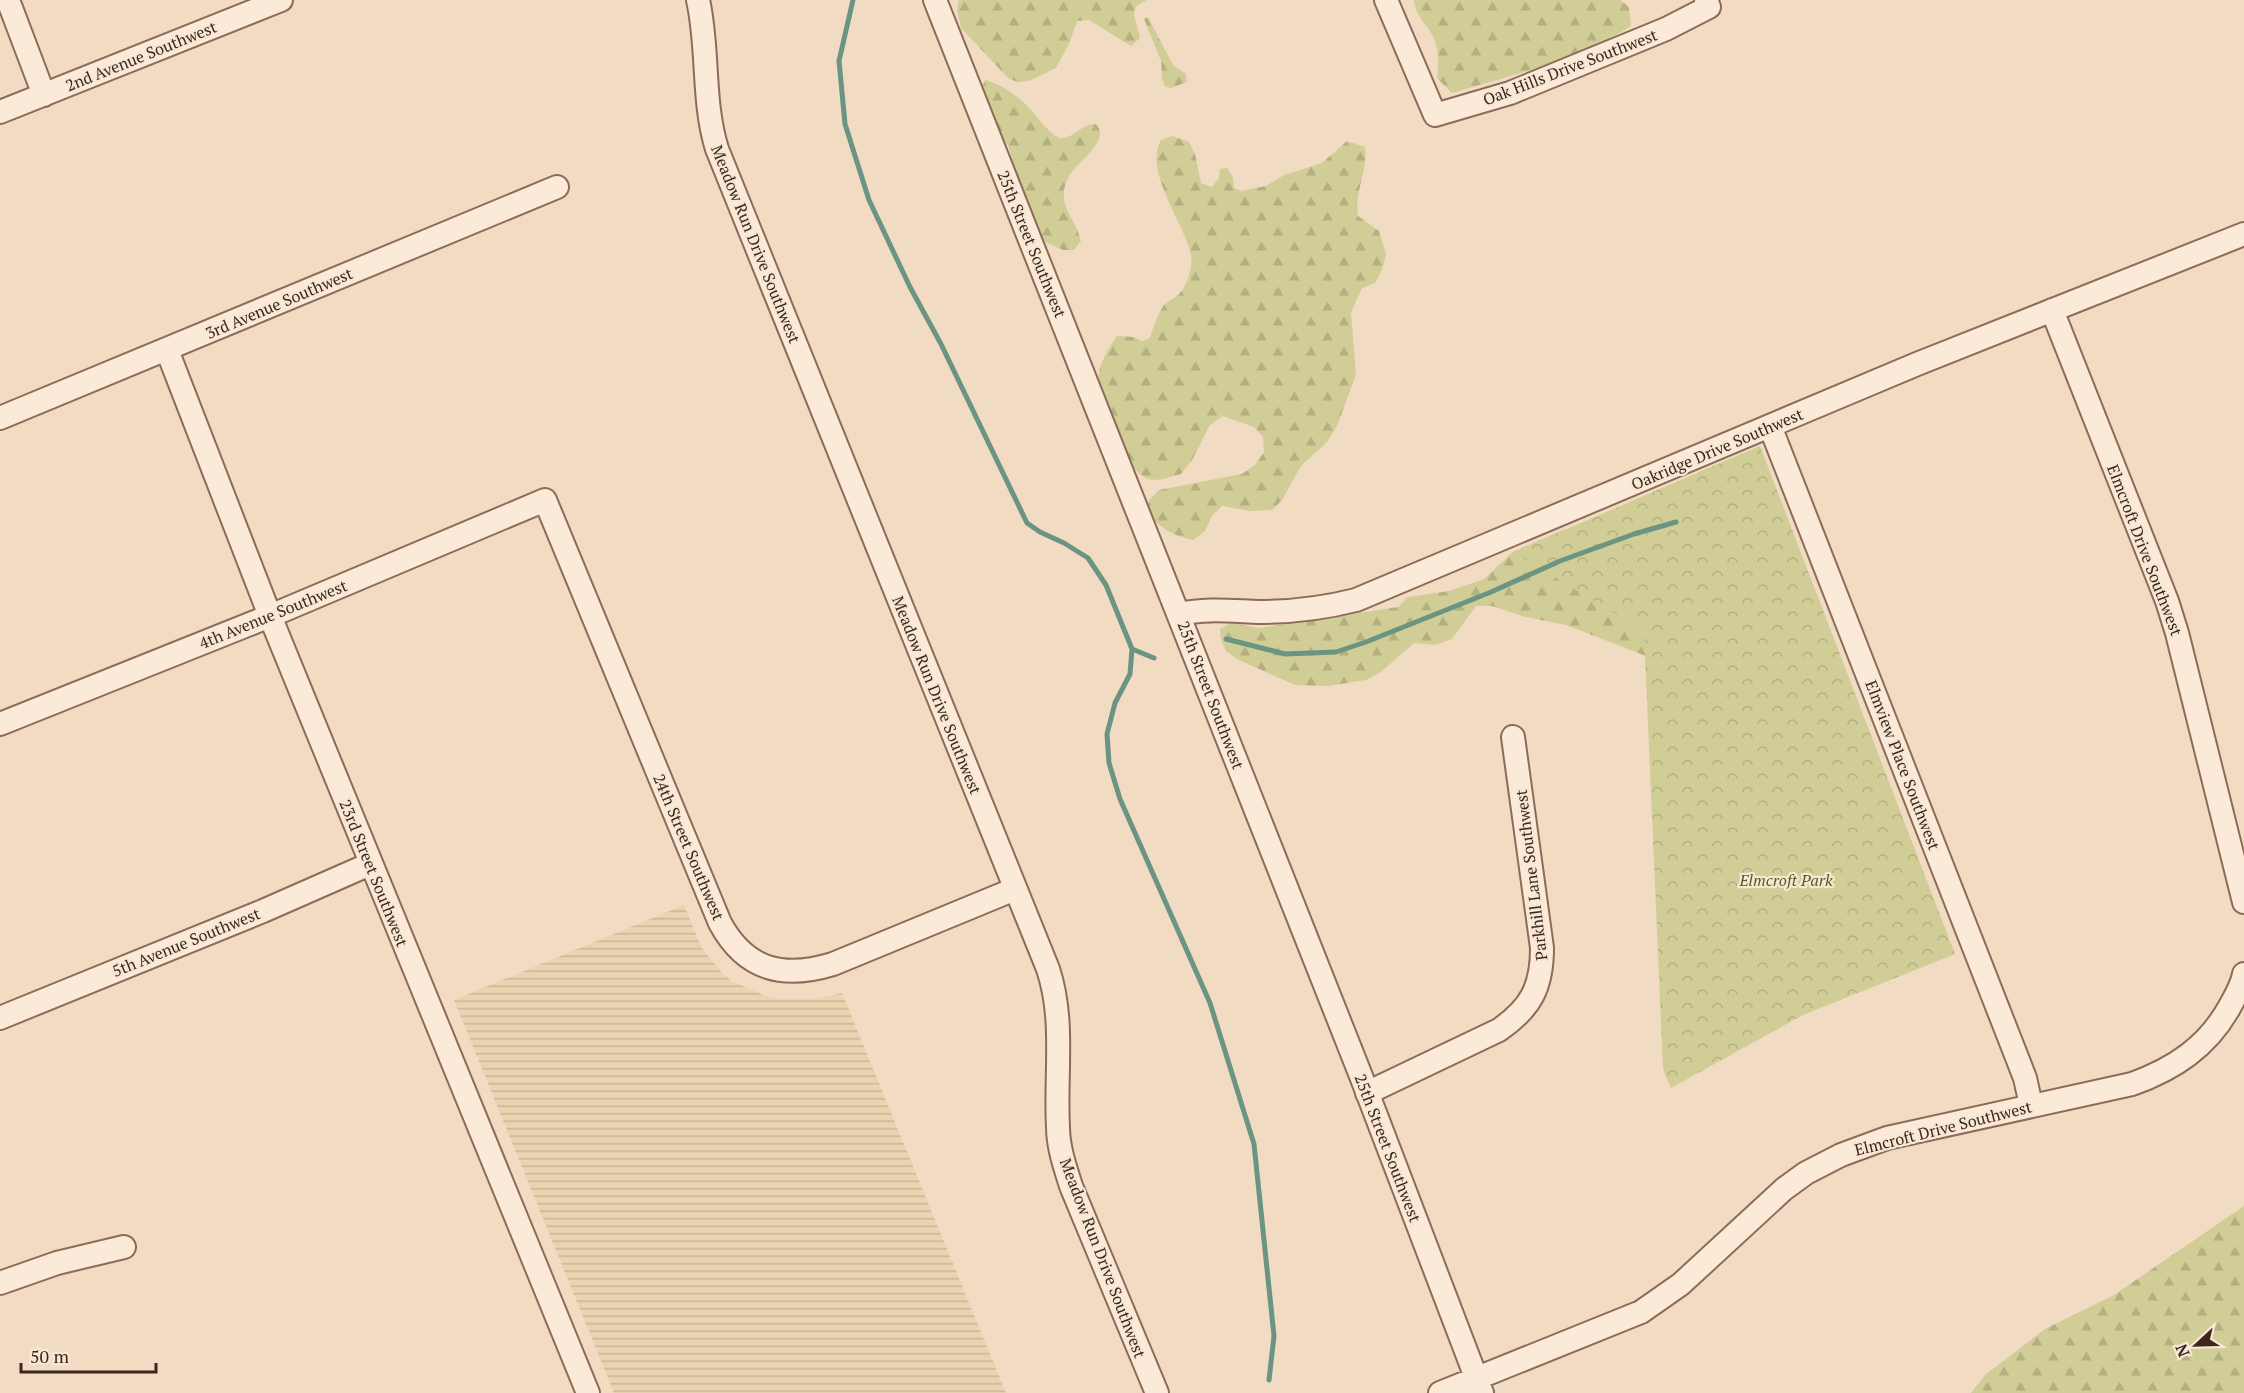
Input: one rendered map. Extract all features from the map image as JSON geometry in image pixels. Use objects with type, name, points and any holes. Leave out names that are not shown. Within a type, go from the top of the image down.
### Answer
[{"type":"street","points":[[8,0],[44,94]]},
{"type":"street","name":"2nd Avenue Southwest","points":[[0,112],[281,0]]},
{"type":"street","name":"Meadow Run Drive Southwest","points":[[698,0],[704,31],[710,122],[717,149],[1048,969],[1055,993],[1058,1022],[1058,1129],[1066,1173],[1157,1393]]},
{"type":"street","name":"25th Street Southwest","points":[[935,0],[1179,614],[1479,1386]]},
{"type":"street","name":"Oak Hills Drive Southwest","points":[[1386,0],[1435,115],[1510,93],[1636,42],[1709,7],[1706,0]]},
{"type":"street","name":"3rd Avenue Southwest","points":[[0,418],[557,187]]},
{"type":"street","name":"Oakridge Drive Southwest","points":[[1179,614],[1199,610],[1258,612],[1311,609],[1356,600],[1917,364],[2244,234]]},
{"type":"street","name":"Elmcroft Drive Southwest","points":[[2052,310],[2174,622],[2244,902]]},
{"type":"street","name":"23rd Street Southwest","points":[[167,350],[270,616],[370,864],[588,1393]]},
{"type":"street","name":"Elmview Place Southwest","points":[[1770,426],[2021,1067],[2031,1105]]},
{"type":"street","name":"24th Street Southwest","points":[[545,500],[720,923],[726,934],[744,954],[779,971],[803,972],[816,969],[1015,889]]},
{"type":"street","name":"4th Avenue Southwest","points":[[0,724],[270,616],[545,500]]},
{"type":"street","name":"Parkhill Lane Southwest","points":[[1367,1093],[1499,1030],[1514,1020],[1533,998],[1542,971],[1542,948],[1513,737]]},
{"type":"street","name":"5th Avenue Southwest","points":[[0,1018],[253,915],[370,864]]},
{"type":"street","name":"Elmcroft Drive Southwest","points":[[1479,1386],[1641,1312],[1681,1284],[1784,1189],[1824,1163],[1887,1138],[2132,1084],[2184,1059],[2220,1024],[2234,999],[2244,974]]},
{"type":"street","points":[[0,1283],[57,1263],[124,1247]]},
{"type":"street","points":[[1440,1393],[1479,1386]]},
{"type":"shaded area","points":[[684,905],[701,947],[722,973],[733,982],[764,995],[781,999],[815,999],[842,993],[1006,1393],[614,1393],[454,1000]]},
{"type":"green space","points":[[959,0],[1147,0],[1136,6],[1134,14],[1140,38],[1131,46],[1089,20],[1077,21],[1070,42],[1056,68],[1029,81],[1017,82],[1008,78],[961,28],[957,10]]},
{"type":"green space","points":[[1414,0],[1620,0],[1629,7],[1631,26],[1611,38],[1567,57],[1452,93],[1437,78],[1436,44],[1417,12]]},
{"type":"green space","points":[[1148,17],[1173,65],[1186,74],[1187,82],[1171,88],[1165,86],[1162,79],[1161,61],[1144,19]]},
{"type":"green space","points":[[985,80],[999,85],[1017,97],[1057,137],[1071,136],[1086,126],[1096,124],[1100,131],[1096,145],[1071,173],[1064,189],[1065,205],[1081,241],[1074,250],[1063,250],[1041,240],[1023,194],[1008,145],[999,137],[990,112],[982,88]]},
{"type":"green space","points":[[1172,136],[1189,142],[1195,154],[1201,183],[1212,187],[1219,178],[1220,169],[1227,168],[1233,177],[1234,188],[1241,191],[1266,186],[1284,175],[1322,163],[1347,141],[1365,147],[1365,165],[1357,207],[1358,216],[1379,231],[1386,254],[1382,270],[1375,283],[1362,288],[1351,312],[1356,375],[1337,426],[1327,442],[1301,466],[1282,500],[1272,510],[1250,511],[1222,506],[1212,516],[1205,531],[1193,540],[1160,526],[1146,509],[1150,499],[1159,490],[1242,474],[1255,465],[1264,452],[1263,437],[1254,427],[1223,416],[1210,425],[1192,460],[1181,474],[1161,479],[1149,479],[1135,470],[1125,453],[1107,413],[1098,382],[1102,363],[1117,336],[1134,337],[1142,341],[1150,338],[1162,308],[1180,293],[1189,274],[1191,254],[1167,197],[1157,166],[1157,152],[1161,140]]},
{"type":"green space","name":"Elmcroft Park","points":[[1760,446],[1955,954],[1803,1015],[1671,1088],[1663,1069],[1644,631],[1513,552]]},
{"type":"green space","points":[[1565,529],[1591,535],[1661,655],[1646,656],[1566,625],[1525,617],[1492,606],[1476,606],[1452,639],[1435,645],[1414,643],[1381,672],[1366,680],[1328,686],[1295,685],[1237,659],[1226,651],[1221,640],[1220,629],[1231,623],[1259,628],[1398,607],[1408,597],[1449,591],[1484,579],[1513,552]]},
{"type":"green space","points":[[2244,1206],[2244,1393],[1971,1393],[1985,1375],[2045,1329],[2114,1295]]},
{"type":"waterway","points":[[853,0],[839,61],[845,124],[869,200],[1027,523],[1088,558],[1106,585],[1132,649],[1130,674],[1115,703],[1107,734],[1109,763],[1120,799],[1210,1003],[1254,1144],[1274,1336],[1269,1380]]},
{"type":"waterway","points":[[1226,639],[1285,654],[1336,652],[1491,592],[1560,561],[1634,534],[1676,522]]},
{"type":"waterway","points":[[1132,649],[1154,658]]}]
